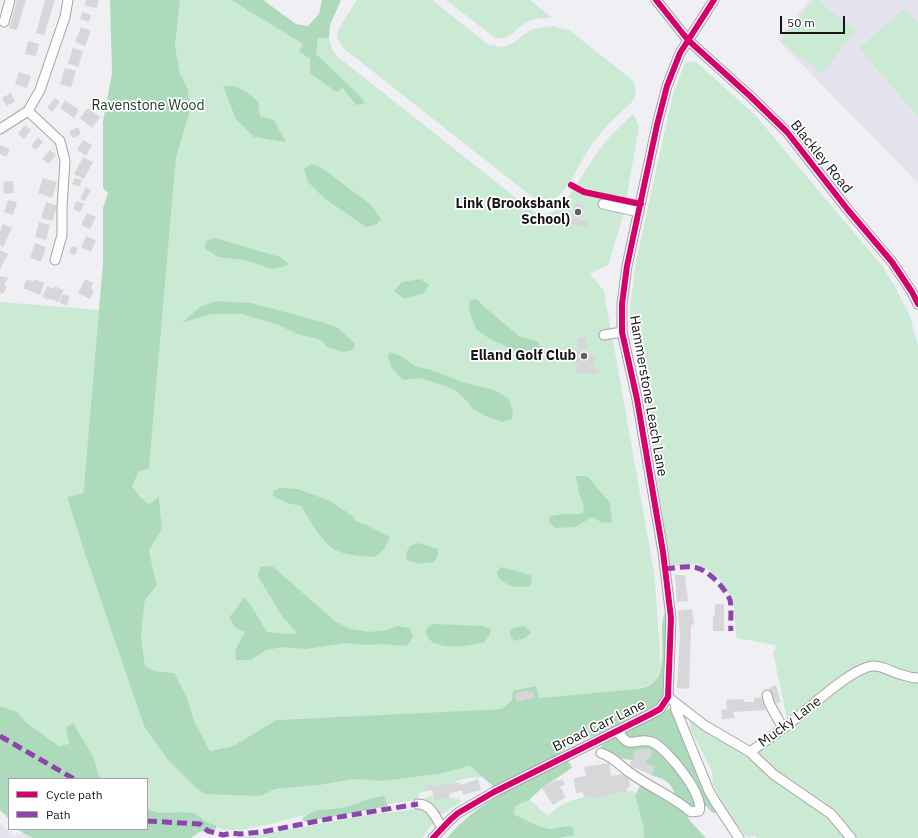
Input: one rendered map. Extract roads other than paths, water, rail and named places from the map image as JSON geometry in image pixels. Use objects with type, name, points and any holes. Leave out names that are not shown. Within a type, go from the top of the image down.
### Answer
[{"type":"street","points":[[4,22],[10,0]]},
{"type":"street","points":[[0,129],[28,110],[40,90],[65,17],[68,0]]},
{"type":"street","name":"Blackley Road","points":[[656,0],[688,40],[787,132],[848,210],[892,262],[912,292],[918,304]]},
{"type":"street","name":"Hammerstone Leach Lane","points":[[671,700],[671,618],[663,558],[637,399],[622,332],[622,294],[657,125],[667,86],[676,61],[714,0]]},
{"type":"street","points":[[28,110],[60,141],[65,160],[62,200],[62,235],[55,260]]},
{"type":"street","points":[[603,204],[639,212]]},
{"type":"street","points":[[604,334],[622,332]]},
{"type":"street","name":"Mucky Lane","points":[[671,700],[704,725],[750,752],[838,685],[864,668],[874,666],[902,675],[918,678]]},
{"type":"street","points":[[767,694],[769,703],[783,728]]},
{"type":"street","points":[[671,700],[709,791],[722,814],[739,838]]},
{"type":"street","name":"Broad Carr Lane","points":[[435,837],[458,813],[494,792],[618,731],[660,709],[671,700]]},
{"type":"street","points":[[601,753],[614,759],[632,774],[667,795],[691,812],[699,811],[699,799],[681,769],[672,758],[652,742],[630,742],[624,740],[618,731]]},
{"type":"street","points":[[750,752],[773,774],[832,814],[851,838]]},
{"type":"street","points":[[418,804],[427,806],[442,828]]},
{"type":"place","name":"Link (Brooksbank School)","points":[[578,212]]},
{"type":"place","name":"Elland Golf Club","points":[[584,356]]},
{"type":"park label","name":"Ravenstone Wood","points":[[148,106]]}]
